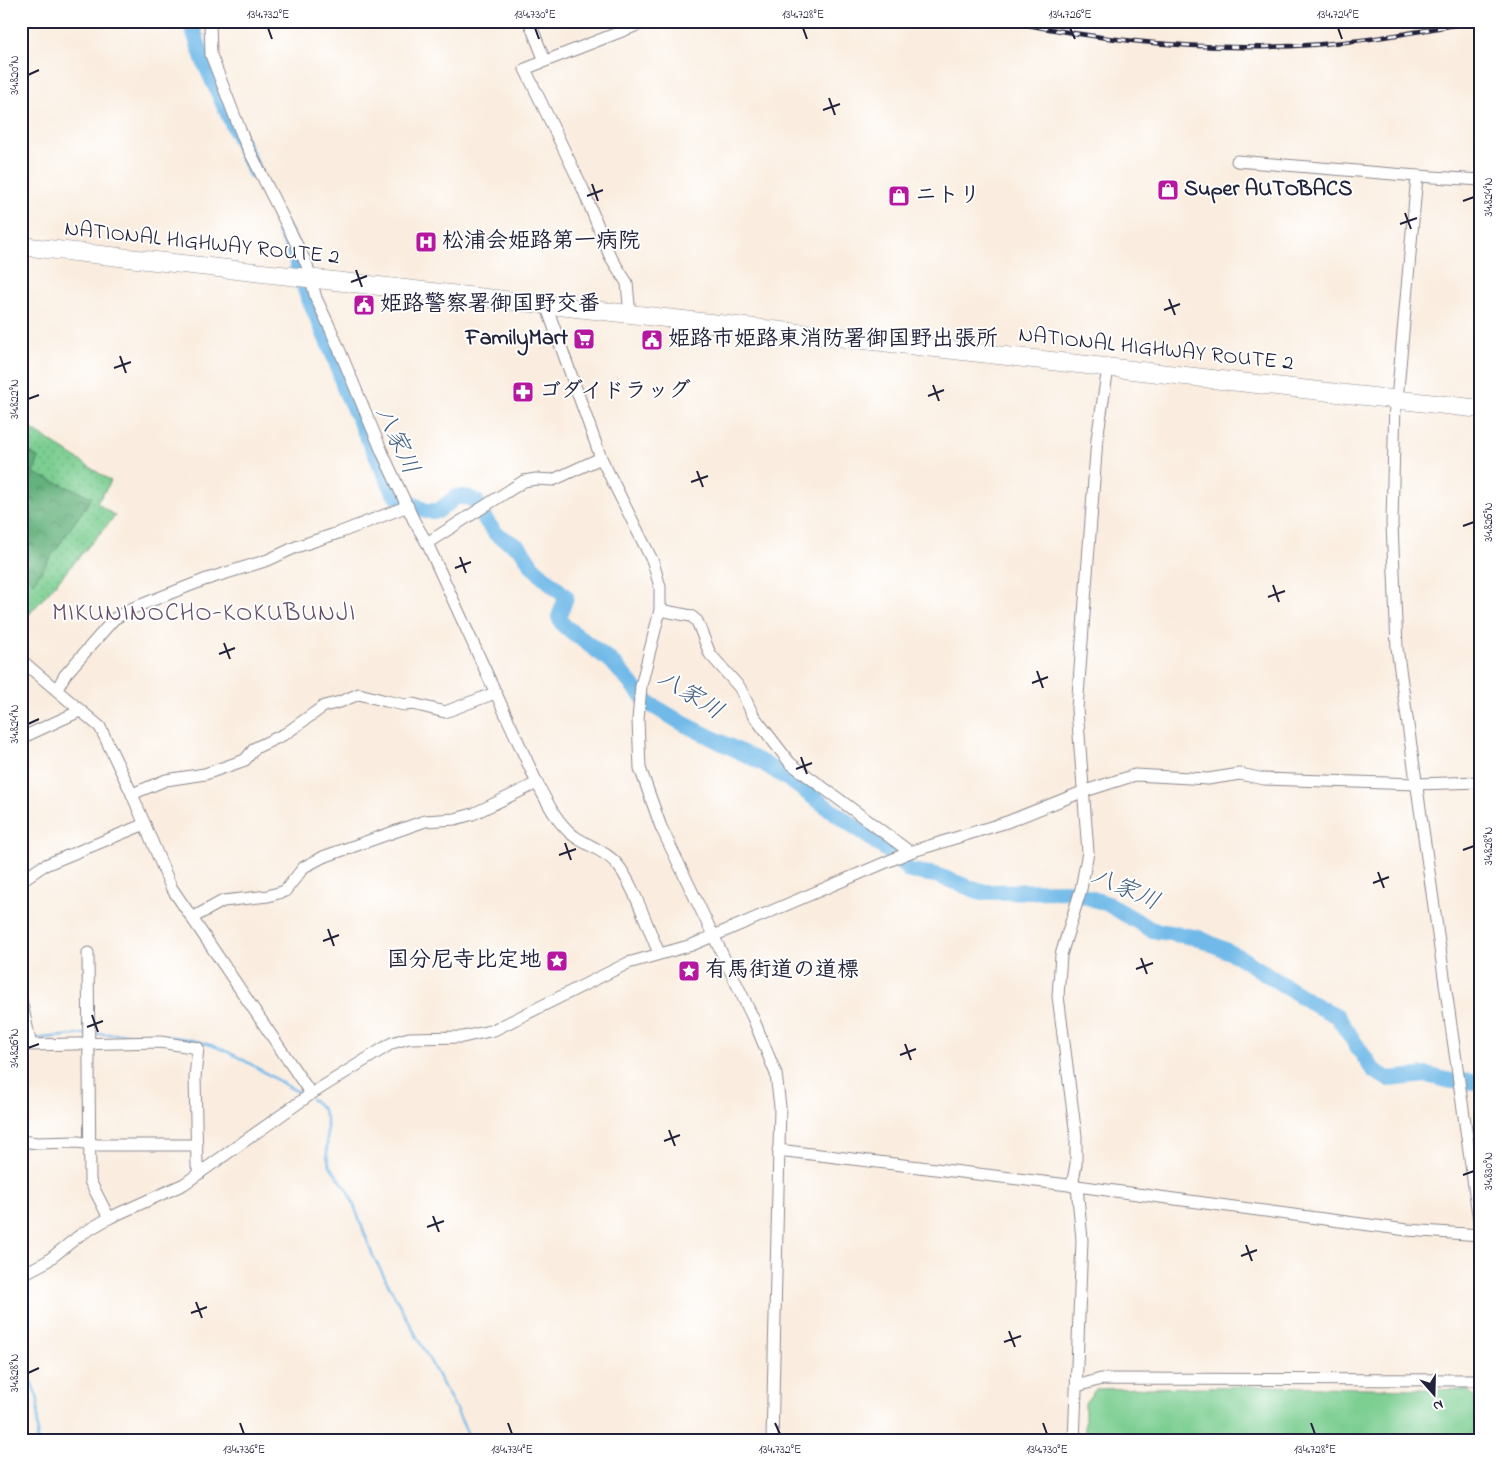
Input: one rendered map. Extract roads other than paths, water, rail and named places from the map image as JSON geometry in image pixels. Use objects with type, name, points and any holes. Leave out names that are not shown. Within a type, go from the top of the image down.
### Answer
[{"type":"highway","name":"NATIONAL HIGHWAY ROUTE 2","points":[[21,246],[1481,409]]},
{"type":"street","points":[[210,21],[211,55],[244,140],[307,264],[316,298],[408,506],[538,783],[554,814],[574,836],[596,847],[616,864],[626,880],[658,953]]},
{"type":"street","points":[[529,21],[545,61]]},
{"type":"street","points":[[630,315],[627,283],[610,256],[583,188],[525,69],[648,21]]},
{"type":"street","points":[[1237,161],[1481,180]]},
{"type":"street","points":[[1417,176],[1396,400],[1392,523],[1396,648],[1481,1235],[1481,1249]]},
{"type":"street","points":[[546,305],[601,458],[653,562],[660,587],[660,610],[640,686],[638,720],[640,768],[661,827],[753,1018],[776,1074],[780,1107],[772,1441]]},
{"type":"street","points":[[1074,1441],[1082,1240],[1075,1186],[1076,1136],[1058,996],[1061,955],[1080,889],[1088,852],[1077,709],[1097,439],[1108,368]]},
{"type":"street","points":[[427,544],[524,481],[536,479],[553,480],[601,458]]},
{"type":"street","points":[[57,689],[65,675],[114,619],[133,608],[204,580],[268,560],[296,547],[342,532],[408,506]]},
{"type":"street","points":[[660,610],[691,616],[697,621],[710,654],[740,688],[753,715],[790,763],[910,852]]},
{"type":"street","points":[[21,660],[100,726],[132,794],[171,887],[311,1094]]},
{"type":"street","points":[[132,794],[166,780],[205,774],[245,760],[255,748],[286,734],[324,706],[359,694],[445,712],[496,693]]},
{"type":"street","points":[[21,738],[80,711]]},
{"type":"street","points":[[21,1275],[46,1262],[80,1235],[108,1218],[184,1184],[311,1094],[392,1043],[409,1038],[463,1038],[494,1030],[628,963],[713,937],[910,852],[1007,822],[1082,792],[1135,775],[1208,779],[1240,774],[1264,779],[1416,784],[1481,782]]},
{"type":"street","points":[[192,918],[223,901],[268,896],[285,891],[304,867],[323,857],[425,821],[455,819],[473,814],[538,783]]},
{"type":"street","points":[[21,881],[43,866],[145,824]]},
{"type":"street","points":[[88,953],[90,1181],[108,1218]]},
{"type":"street","points":[[21,1000],[31,1045],[160,1042],[198,1048],[195,1077],[196,1145],[197,1166],[200,1173]]},
{"type":"street","points":[[21,1141],[37,1143],[90,1143],[97,1145],[196,1145]]},
{"type":"street","points":[[778,1150],[1075,1186],[1407,1230],[1481,1235]]},
{"type":"street","points":[[1077,1386],[1101,1379],[1481,1380]]},
{"type":"waterway","name":"八家川","points":[[190,21],[205,64],[254,171]]},
{"type":"waterway","name":"八家川","points":[[284,231],[291,244],[306,292],[336,361],[344,388],[395,495],[426,511],[438,511],[456,497],[466,497],[476,501],[484,518],[496,534],[520,548],[533,567],[566,597],[559,617],[563,625],[612,662],[648,703],[684,724],[763,763],[888,851],[910,871],[936,875],[981,892],[1069,891],[1108,904],[1152,930],[1199,938],[1238,956],[1315,1005],[1337,1016],[1373,1070],[1388,1079],[1427,1075],[1451,1081],[1481,1082]]},
{"type":"waterway","points":[[33,1039],[85,1034]]},
{"type":"waterway","points":[[93,1034],[177,1037],[204,1043],[230,1053],[304,1095]]},
{"type":"waterway","points":[[311,1099],[322,1108],[327,1120],[327,1156],[330,1166],[349,1192],[373,1256],[455,1407],[471,1441]]},
{"type":"waterway","points":[[21,1352],[38,1400],[37,1441]]},
{"type":"railway","points":[[1008,21],[1098,37],[1143,42],[1234,47],[1325,44],[1384,37],[1478,21]]},
{"type":"place","name":"Super AUTOBACS","points":[[1168,190]]},
{"type":"place","name":"ニトリ","points":[[899,196]]},
{"type":"place","name":"松浦会姫路第一病院","points":[[426,242]]},
{"type":"place","name":"姫路警察署御国野交番","points":[[364,305]]},
{"type":"place","name":"FamilyMart","points":[[584,339]]},
{"type":"place","name":"姫路市姫路東消防署御国野出張所","points":[[652,340]]},
{"type":"place","name":"ゴダイドラッグ","points":[[523,392]]},
{"type":"place","name":"国分尼寺比定地","points":[[557,961]]},
{"type":"place","name":"有馬街道の道標","points":[[689,971]]},
{"type":"district","name":"MIKUNINOCHO-KOKUBUNJI","points":[[204,614]]}]
